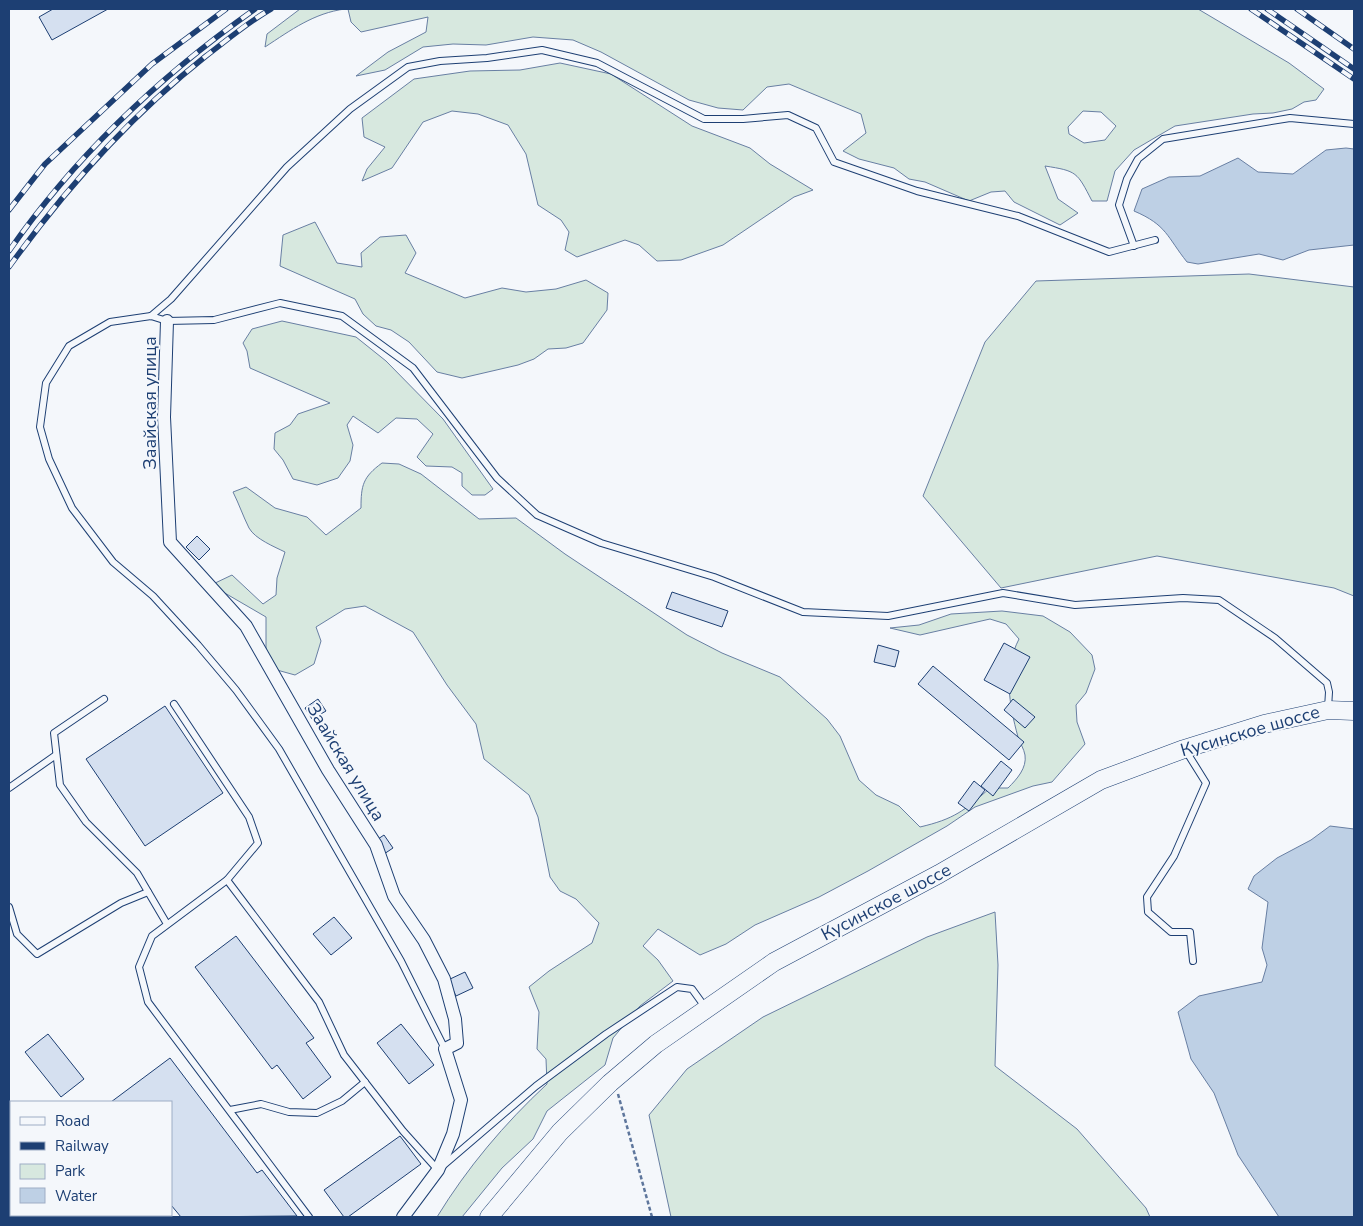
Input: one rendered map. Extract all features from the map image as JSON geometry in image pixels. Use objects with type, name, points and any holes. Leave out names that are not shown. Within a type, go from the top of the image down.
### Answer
[{"type":"main road","name":"Кусинское шоссе","points":[[489,1217],[560,1132],[610,1083],[656,1044],[774,962],[940,874],[1101,780],[1184,749],[1264,724],[1328,710],[1354,711]]},
{"type":"street","name":"Заайская улица","points":[[168,321],[164,417],[170,542],[246,626],[328,770],[376,845],[394,896],[424,940],[444,979],[455,1018],[457,1043],[445,1049]]},
{"type":"street","points":[[403,1217],[438,1170],[453,1134],[461,1100],[445,1049]]},
{"type":"lane","points":[[151,316],[170,299],[287,167],[350,109],[408,67],[440,61],[487,58],[542,50],[597,63],[704,119],[743,119],[788,114],[816,128],[834,162],[917,191],[1018,216],[1109,252],[1155,240]]},
{"type":"lane","points":[[1134,246],[1119,205],[1127,180],[1138,159],[1163,139],[1290,118],[1354,124]]},
{"type":"lane","points":[[445,1049],[401,961],[279,749],[236,690],[198,645],[153,596],[113,562],[72,508],[49,459],[40,426],[46,383],[69,346],[110,322],[151,316],[168,321],[214,320],[280,303],[342,316],[413,368],[497,478],[537,515],[601,543],[714,577],[803,612],[888,616],[1004,593],[1075,605],[1183,598],[1219,600],[1275,638],[1327,683],[1329,692],[1328,710]]},
{"type":"lane","points":[[104,699],[54,734],[60,786],[86,822],[138,873],[167,924]]},
{"type":"lane","points":[[174,704],[249,817],[258,842],[227,880],[152,936],[138,967],[148,1002],[309,1217]]},
{"type":"lane","points":[[1184,749],[1206,783],[1174,856],[1147,897],[1148,912],[1171,932],[1190,932],[1193,961]]},
{"type":"lane","points":[[9,788],[56,755]]},
{"type":"lane","points":[[227,880],[319,1002],[344,1055],[403,1131],[438,1170],[536,1086],[606,1034],[677,987],[692,989],[706,1008]]},
{"type":"lane","points":[[9,907],[17,934],[37,954],[121,903],[148,892]]},
{"type":"lane","points":[[230,1110],[261,1104],[289,1112],[317,1113],[342,1101],[365,1082]]},
{"type":"path","points":[[610,1083],[621,1097],[652,1217]]},
{"type":"green space","points":[[300,9],[345,9],[313,18],[265,47],[267,34]]},
{"type":"green space","points":[[348,9],[1198,9],[1289,63],[1324,89],[1316,100],[1304,102],[1292,109],[1175,126],[1134,150],[1115,171],[1107,201],[1092,201],[1075,174],[1045,166],[1058,199],[1078,213],[1060,225],[1014,202],[1005,191],[991,192],[969,201],[925,182],[909,179],[894,168],[859,159],[843,151],[866,133],[861,114],[789,84],[767,87],[743,110],[718,108],[689,100],[601,52],[573,40],[533,37],[486,45],[453,44],[423,47],[385,70],[356,76],[388,52],[426,32],[428,17],[361,32],[351,22]],"holes":[[[1083,111],[1101,112],[1116,126],[1105,140],[1084,143],[1069,134],[1068,127]]]},
{"type":"green space","points":[[560,63],[611,74],[692,126],[750,148],[770,164],[813,190],[794,197],[723,245],[681,260],[657,261],[639,245],[625,240],[577,257],[565,250],[569,232],[561,220],[538,205],[526,154],[508,125],[478,114],[452,111],[423,122],[392,168],[362,181],[367,169],[385,147],[364,137],[362,118],[414,79],[470,71],[520,70]]},
{"type":"green space","points":[[315,222],[337,263],[362,267],[361,253],[380,237],[406,235],[416,253],[405,273],[465,298],[502,288],[526,292],[556,289],[586,280],[608,293],[607,310],[583,343],[566,348],[548,349],[534,359],[518,365],[462,378],[437,372],[409,342],[391,330],[376,326],[363,314],[355,299],[280,266],[283,235]]},
{"type":"green space","points":[[1249,274],[1354,287],[1354,596],[1334,588],[1157,556],[1001,588],[923,496],[985,342],[1036,281]]},
{"type":"green space","points":[[282,321],[356,337],[386,361],[443,419],[493,489],[485,495],[472,495],[462,486],[462,473],[452,467],[426,466],[417,457],[433,434],[417,419],[396,418],[378,433],[353,416],[347,425],[353,445],[350,461],[338,478],[317,485],[293,479],[283,460],[274,449],[275,433],[290,425],[298,414],[330,403],[250,368],[247,351],[243,343],[252,329]]},
{"type":"green space","points":[[382,463],[399,464],[421,474],[479,519],[516,518],[565,554],[687,635],[722,653],[780,677],[827,719],[840,736],[859,780],[876,795],[899,806],[920,827],[942,821],[958,813],[990,788],[1008,788],[1023,769],[1025,755],[1015,725],[1009,687],[1011,663],[1019,639],[1006,624],[990,619],[920,635],[890,628],[919,625],[951,614],[1002,611],[1043,616],[1070,632],[1092,655],[1095,669],[1086,693],[1076,705],[1077,722],[1085,744],[1052,782],[1033,786],[975,807],[947,826],[868,871],[819,897],[755,925],[726,944],[700,955],[658,929],[643,946],[658,960],[673,981],[640,1006],[613,1038],[605,1065],[547,1111],[533,1139],[502,1168],[462,1217],[437,1217],[487,1147],[547,1084],[546,1059],[537,1049],[539,1012],[529,987],[549,971],[592,943],[599,923],[576,899],[560,891],[550,877],[538,817],[529,795],[484,759],[476,724],[447,685],[413,632],[365,606],[345,609],[316,627],[321,641],[314,664],[295,675],[266,667],[266,617],[211,585],[232,575],[263,604],[276,595],[277,578],[285,552],[252,532],[233,492],[246,487],[275,508],[307,517],[326,535],[361,508],[364,482]]},
{"type":"green space","points":[[995,912],[998,965],[995,1066],[1077,1129],[1146,1208],[1150,1217],[671,1217],[649,1115],[687,1069],[763,1017],[927,937]]},
{"type":"water","points":[[1354,149],[1354,245],[1309,250],[1283,260],[1259,254],[1198,264],[1187,262],[1160,227],[1145,216],[1134,211],[1142,189],[1169,177],[1200,176],[1238,158],[1258,172],[1293,174],[1326,150]]},
{"type":"water","points":[[1330,826],[1354,829],[1354,1217],[1279,1217],[1238,1155],[1214,1093],[1191,1059],[1178,1012],[1199,996],[1262,982],[1267,965],[1262,948],[1268,902],[1248,889],[1254,876],[1277,858],[1311,840]]},
{"type":"building","points":[[53,9],[108,9],[52,40],[39,17]]},
{"type":"building","points":[[197,536],[210,549],[199,560],[186,547]]},
{"type":"building","points":[[672,592],[728,611],[722,627],[666,608]]},
{"type":"building","points":[[1004,643],[1030,657],[1010,694],[984,680]]},
{"type":"building","points":[[878,645],[899,651],[895,667],[874,662]]},
{"type":"building","points":[[933,666],[1024,742],[1009,760],[918,684]]},
{"type":"building","points":[[318,699],[326,711],[312,719],[305,708]]},
{"type":"building","points":[[1013,699],[1035,717],[1025,728],[1004,710]]},
{"type":"building","points":[[165,706],[223,793],[145,846],[86,759]]},
{"type":"building","points":[[1001,761],[1012,770],[993,796],[981,786]]},
{"type":"building","points":[[974,781],[985,790],[969,811],[958,803]]},
{"type":"building","points":[[384,835],[393,848],[384,854],[375,841]]},
{"type":"building","points":[[334,917],[352,938],[331,955],[313,934]]},
{"type":"building","points":[[236,936],[314,1038],[306,1043],[331,1077],[303,1099],[277,1065],[272,1069],[195,967]]},
{"type":"building","points":[[465,972],[473,988],[456,996],[448,980]]},
{"type":"building","points":[[401,1024],[434,1065],[409,1084],[377,1043]]},
{"type":"building","points":[[48,1034],[84,1079],[61,1097],[25,1052]]},
{"type":"building","points":[[170,1058],[257,1173],[262,1170],[297,1216],[181,1217],[172,1206],[172,1101],[112,1101]]},
{"type":"building","points":[[400,1136],[421,1164],[348,1217],[344,1217],[324,1190]]},
{"type":"railway","points":[[9,210],[45,164],[152,64],[226,9]]},
{"type":"railway","points":[[9,251],[62,182],[121,119],[186,62],[255,9]]},
{"type":"railway","points":[[9,267],[53,209],[125,129],[178,79],[246,25],[271,9]]},
{"type":"railway","points":[[1251,9],[1354,79]]},
{"type":"railway","points":[[1267,9],[1354,69]]},
{"type":"railway","points":[[1297,9],[1354,49]]}]
